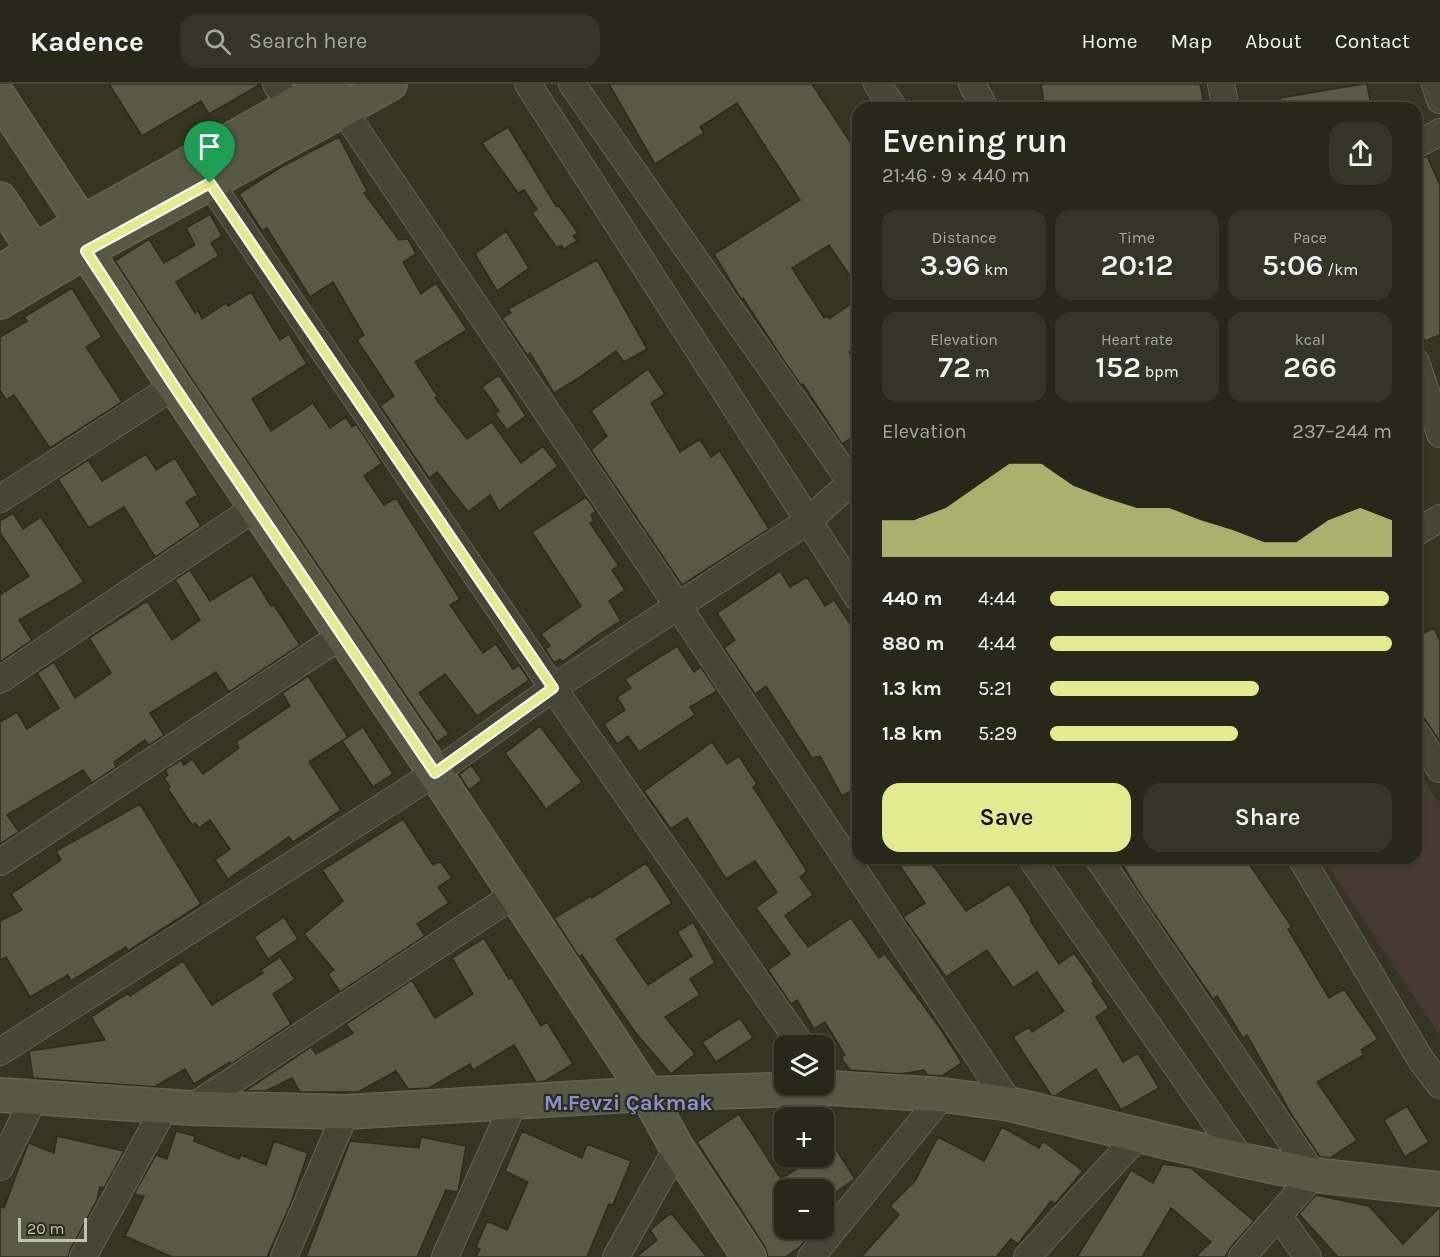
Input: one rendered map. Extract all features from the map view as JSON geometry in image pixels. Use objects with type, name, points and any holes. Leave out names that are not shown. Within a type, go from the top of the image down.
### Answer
[{"type":"street","points":[[0,302],[84,237],[284,95],[335,94],[390,84]]},
{"type":"street","points":[[528,84],[852,589]]},
{"type":"street","points":[[572,84],[852,477]]},
{"type":"street","points":[[877,84],[890,102]]},
{"type":"street","points":[[972,84],[982,102]]},
{"type":"street","points":[[1221,84],[1225,102]]},
{"type":"street","points":[[1435,84],[1440,100]]},
{"type":"street","points":[[0,272],[34,251],[84,237],[210,183],[335,94]]},
{"type":"street","points":[[335,94],[1010,1104]]},
{"type":"street","points":[[0,98],[174,386],[435,773],[647,1094],[677,1148],[749,1257]]},
{"type":"street","points":[[1422,142],[1440,132]]},
{"type":"street","points":[[210,183],[553,688],[794,1035]]},
{"type":"street","points":[[0,199],[34,251]]},
{"type":"street","points":[[1422,380],[1439,430]]},
{"type":"street","points":[[0,499],[174,386]]},
{"type":"street","points":[[0,1052],[435,773],[553,688],[808,521],[852,486]]},
{"type":"street","points":[[0,680],[256,507]]},
{"type":"street","points":[[1422,529],[1440,518]]},
{"type":"street","points":[[0,862],[342,635]]},
{"type":"street","points":[[1422,742],[1440,769]]},
{"type":"street","points":[[1035,864],[1242,1160]]},
{"type":"street","points":[[1102,864],[1314,1175]]},
{"type":"street","points":[[1305,864],[1421,1060],[1440,1084]]},
{"type":"street","points":[[83,1257],[178,1107],[514,895]]},
{"type":"street","points":[[834,1083],[1010,1104],[1314,1175],[1440,1189]]},
{"type":"street","points":[[0,1095],[178,1107],[346,1112],[774,1086]]},
{"type":"street","points":[[811,1257],[943,1095]]},
{"type":"street","points":[[0,1167],[34,1098]]},
{"type":"street","points":[[445,1257],[514,1102]]},
{"type":"street","points":[[284,1257],[346,1112]]},
{"type":"street","points":[[1027,1257],[1140,1134]]},
{"type":"street","points":[[616,1257],[677,1148]]},
{"type":"street","points":[[1242,1257],[1314,1175]]},
{"type":"street","points":[[1279,1217],[1308,1257]]},
{"type":"shaded area","points":[[1422,776],[1440,805],[1440,1036],[1327,864],[1422,864]]},
{"type":"building","points":[[109,84],[261,84],[209,114],[201,101],[142,136]]},
{"type":"building","points":[[609,84],[812,84],[852,145],[852,279],[829,245],[792,268],[824,318],[827,316],[829,319],[852,303],[852,350],[849,352],[852,357],[852,438],[842,444],[803,384],[801,385],[782,358],[743,298],[741,299],[714,254],[800,200],[737,103],[700,127],[704,133],[655,164]]},
{"type":"building","points":[[1041,84],[1200,84],[1204,102],[1044,102]]},
{"type":"building","points":[[1367,84],[1370,102],[1280,102],[1280,98]]},
{"type":"building","points":[[508,127],[556,206],[558,205],[578,233],[573,236],[577,241],[564,249],[561,245],[557,248],[532,213],[537,209],[524,190],[518,193],[482,143]]},
{"type":"building","points":[[339,137],[367,191],[364,193],[399,240],[408,239],[416,254],[403,262],[421,294],[436,283],[467,330],[415,362],[438,397],[435,398],[467,439],[492,422],[521,463],[543,446],[558,466],[499,511],[490,495],[468,512],[437,472],[429,478],[380,406],[394,396],[357,340],[364,335],[333,282],[310,297],[267,228],[262,231],[239,194],[281,167]]},
{"type":"building","points":[[1427,156],[1440,185],[1440,335],[1425,341],[1422,334],[1422,158]]},
{"type":"building","points":[[210,214],[222,236],[211,243],[219,256],[176,282],[195,313],[198,311],[202,319],[226,303],[228,306],[251,292],[280,340],[289,334],[307,364],[252,399],[271,431],[313,403],[330,428],[346,417],[352,427],[356,424],[382,463],[364,476],[384,505],[396,498],[460,599],[450,605],[483,653],[496,644],[513,669],[519,665],[529,680],[477,716],[445,674],[419,693],[449,734],[437,742],[189,375],[115,261],[149,239],[164,263],[195,245],[186,228]]},
{"type":"building","points":[[506,231],[529,268],[497,291],[475,254]]},
{"type":"building","points":[[597,260],[647,349],[624,362],[616,351],[554,393],[530,353],[527,355],[502,318],[511,313],[508,309]]},
{"type":"building","points":[[72,288],[102,337],[86,347],[122,402],[50,448],[14,395],[6,400],[0,390],[0,337],[27,321],[24,317]]},
{"type":"building","points":[[648,369],[665,394],[651,403],[680,452],[700,439],[711,457],[720,451],[769,529],[682,585],[591,450],[607,436],[591,411]]},
{"type":"building","points":[[499,375],[526,416],[507,430],[495,414],[499,411],[482,387]]},
{"type":"building","points":[[146,454],[156,470],[175,458],[198,495],[186,502],[201,526],[155,557],[124,507],[89,528],[58,479],[88,460],[102,481]]},
{"type":"building","points":[[586,497],[596,511],[591,515],[594,521],[590,523],[619,566],[612,570],[625,590],[609,601],[621,621],[562,662],[560,659],[554,663],[545,649],[550,646],[541,634],[581,606],[532,532]]},
{"type":"building","points":[[13,513],[23,529],[41,517],[84,582],[19,620],[32,640],[0,662],[0,591],[1,594],[29,576],[0,533],[0,521]]},
{"type":"building","points":[[190,570],[210,601],[252,575],[271,606],[274,605],[300,645],[229,692],[216,672],[150,713],[164,735],[149,745],[145,740],[114,762],[116,767],[92,783],[83,770],[7,815],[19,832],[0,844],[0,722],[17,712],[27,729],[59,708],[37,673],[54,662],[75,698],[111,673],[89,638],[147,601],[172,640],[200,620],[175,580]]},
{"type":"building","points":[[780,571],[790,587],[807,577],[825,606],[834,600],[852,626],[852,790],[842,796],[820,756],[812,758],[766,686],[755,694],[724,648],[735,640],[717,613]]},
{"type":"building","points":[[1434,628],[1440,641],[1440,742],[1422,715],[1422,634]]},
{"type":"building","points":[[677,646],[694,672],[701,667],[717,691],[690,707],[695,715],[639,752],[628,736],[617,744],[604,724],[625,710],[617,697],[631,688],[625,679]]},
{"type":"building","points":[[308,676],[348,737],[309,762],[341,810],[293,842],[289,837],[228,879],[215,860],[230,849],[210,820],[199,828],[195,823],[192,825],[168,789],[170,787],[164,778],[168,775],[165,770],[181,760],[184,765],[192,759],[203,774],[239,748],[236,742],[290,706],[282,693]]},
{"type":"building","points":[[540,726],[582,782],[546,809],[505,753]]},
{"type":"building","points":[[363,727],[393,774],[373,787],[342,741]]},
{"type":"building","points":[[712,742],[727,764],[739,756],[757,784],[753,787],[807,871],[800,877],[813,895],[785,916],[808,947],[851,918],[879,958],[885,954],[940,1028],[962,1063],[942,1076],[927,1075],[924,1070],[900,1074],[850,1070],[841,1058],[845,1055],[825,1022],[814,1029],[797,1000],[791,1004],[768,970],[790,954],[756,908],[777,892],[755,861],[726,879],[687,818],[671,829],[644,791]]},
{"type":"building","points":[[471,765],[482,780],[469,790],[459,775]]},
{"type":"building","points":[[140,804],[201,904],[128,951],[126,947],[71,981],[68,975],[30,997],[6,957],[0,960],[0,921],[22,910],[11,894],[61,860],[56,851]]},
{"type":"building","points":[[403,819],[433,865],[440,861],[452,878],[438,887],[449,903],[417,924],[425,936],[340,992],[328,974],[334,970],[304,934],[343,901],[322,870]]},
{"type":"building","points":[[646,863],[672,903],[616,939],[648,985],[692,956],[677,932],[693,922],[715,963],[690,979],[700,995],[665,1017],[695,1054],[671,1074],[635,1032],[582,955],[579,957],[554,918],[591,896],[592,898]]},
{"type":"building","points":[[899,864],[932,864],[966,911],[1009,884],[1059,964],[1074,953],[1094,981],[1092,983],[1109,1008],[1096,1017],[1123,1062],[1138,1053],[1159,1088],[1121,1110],[1096,1069],[1055,1096],[1051,1095],[1013,1037],[1029,1027],[1032,1032],[1064,1011],[1037,972],[1013,988],[987,950],[946,977],[903,917],[925,903]]},
{"type":"building","points":[[1122,864],[1249,864],[1292,927],[1288,929],[1329,998],[1344,989],[1378,1039],[1361,1050],[1364,1055],[1317,1082],[1357,1140],[1330,1158],[1320,1157],[1293,1117],[1247,1035],[1243,1038],[1217,996],[1213,999],[1137,889]]},
{"type":"building","points":[[284,917],[298,939],[268,959],[254,937]]},
{"type":"building","points":[[484,938],[541,1026],[547,1022],[573,1064],[545,1081],[536,1082],[514,1045],[473,1070],[470,1064],[429,1088],[408,1089],[396,1071],[358,1092],[300,1092],[292,1078],[266,1091],[245,1091],[311,1047],[316,1054],[353,1033],[346,1024],[412,980],[435,1018],[473,994],[452,958]]},
{"type":"building","points":[[280,957],[295,979],[273,994],[291,1024],[231,1064],[230,1062],[194,1084],[185,1069],[154,1087],[33,1078],[29,1051],[105,1040],[91,1017],[128,993],[130,996],[183,961],[212,1005],[263,973],[261,970]]},
{"type":"building","points":[[740,1018],[753,1038],[716,1062],[702,1042]]},
{"type":"building","points":[[1407,1106],[1429,1142],[1405,1157],[1384,1120]]},
{"type":"building","points":[[739,1114],[781,1179],[774,1179],[774,1239],[806,1239],[800,1247],[785,1257],[768,1257],[765,1247],[697,1142]]},
{"type":"building","points":[[1002,1127],[1039,1148],[1043,1141],[1083,1171],[1055,1204],[1051,1201],[1018,1244],[1011,1239],[996,1257],[861,1257],[899,1215],[890,1206],[915,1181],[938,1137],[984,1161]]},
{"type":"building","points":[[176,1131],[195,1136],[194,1141],[239,1159],[241,1155],[266,1165],[274,1141],[308,1153],[291,1203],[267,1257],[172,1257],[125,1236],[144,1196],[134,1194],[156,1155],[167,1159]]},
{"type":"building","points":[[522,1131],[582,1158],[587,1144],[631,1161],[613,1205],[609,1204],[587,1257],[476,1257],[480,1249],[476,1247],[487,1221],[507,1230],[528,1182],[505,1171]]},
{"type":"building","points":[[57,1136],[124,1151],[104,1188],[100,1187],[97,1200],[68,1257],[0,1257],[0,1206],[4,1208],[26,1149],[29,1143],[54,1153]]},
{"type":"building","points":[[421,1137],[466,1146],[458,1192],[446,1190],[417,1257],[306,1257],[350,1141],[419,1148]]},
{"type":"building","points":[[834,1146],[855,1179],[834,1193],[834,1179],[781,1179],[799,1167],[834,1167]]},
{"type":"building","points":[[1163,1164],[1191,1168],[1254,1221],[1225,1257],[1195,1257],[1211,1242],[1171,1208],[1142,1257],[1077,1257],[1131,1170],[1153,1183]]},
{"type":"building","points":[[1316,1195],[1369,1206],[1403,1244],[1440,1207],[1440,1257],[1338,1257],[1299,1214]]},
{"type":"building","points":[[671,1213],[707,1257],[636,1257],[657,1240],[650,1230]]},
{"type":"district","name":"M.Fevzi Çakmak","points":[[628,1103]]},
{"type":"route","points":[[210,183],[553,688],[435,773],[174,386],[86,251],[210,183]]}]
